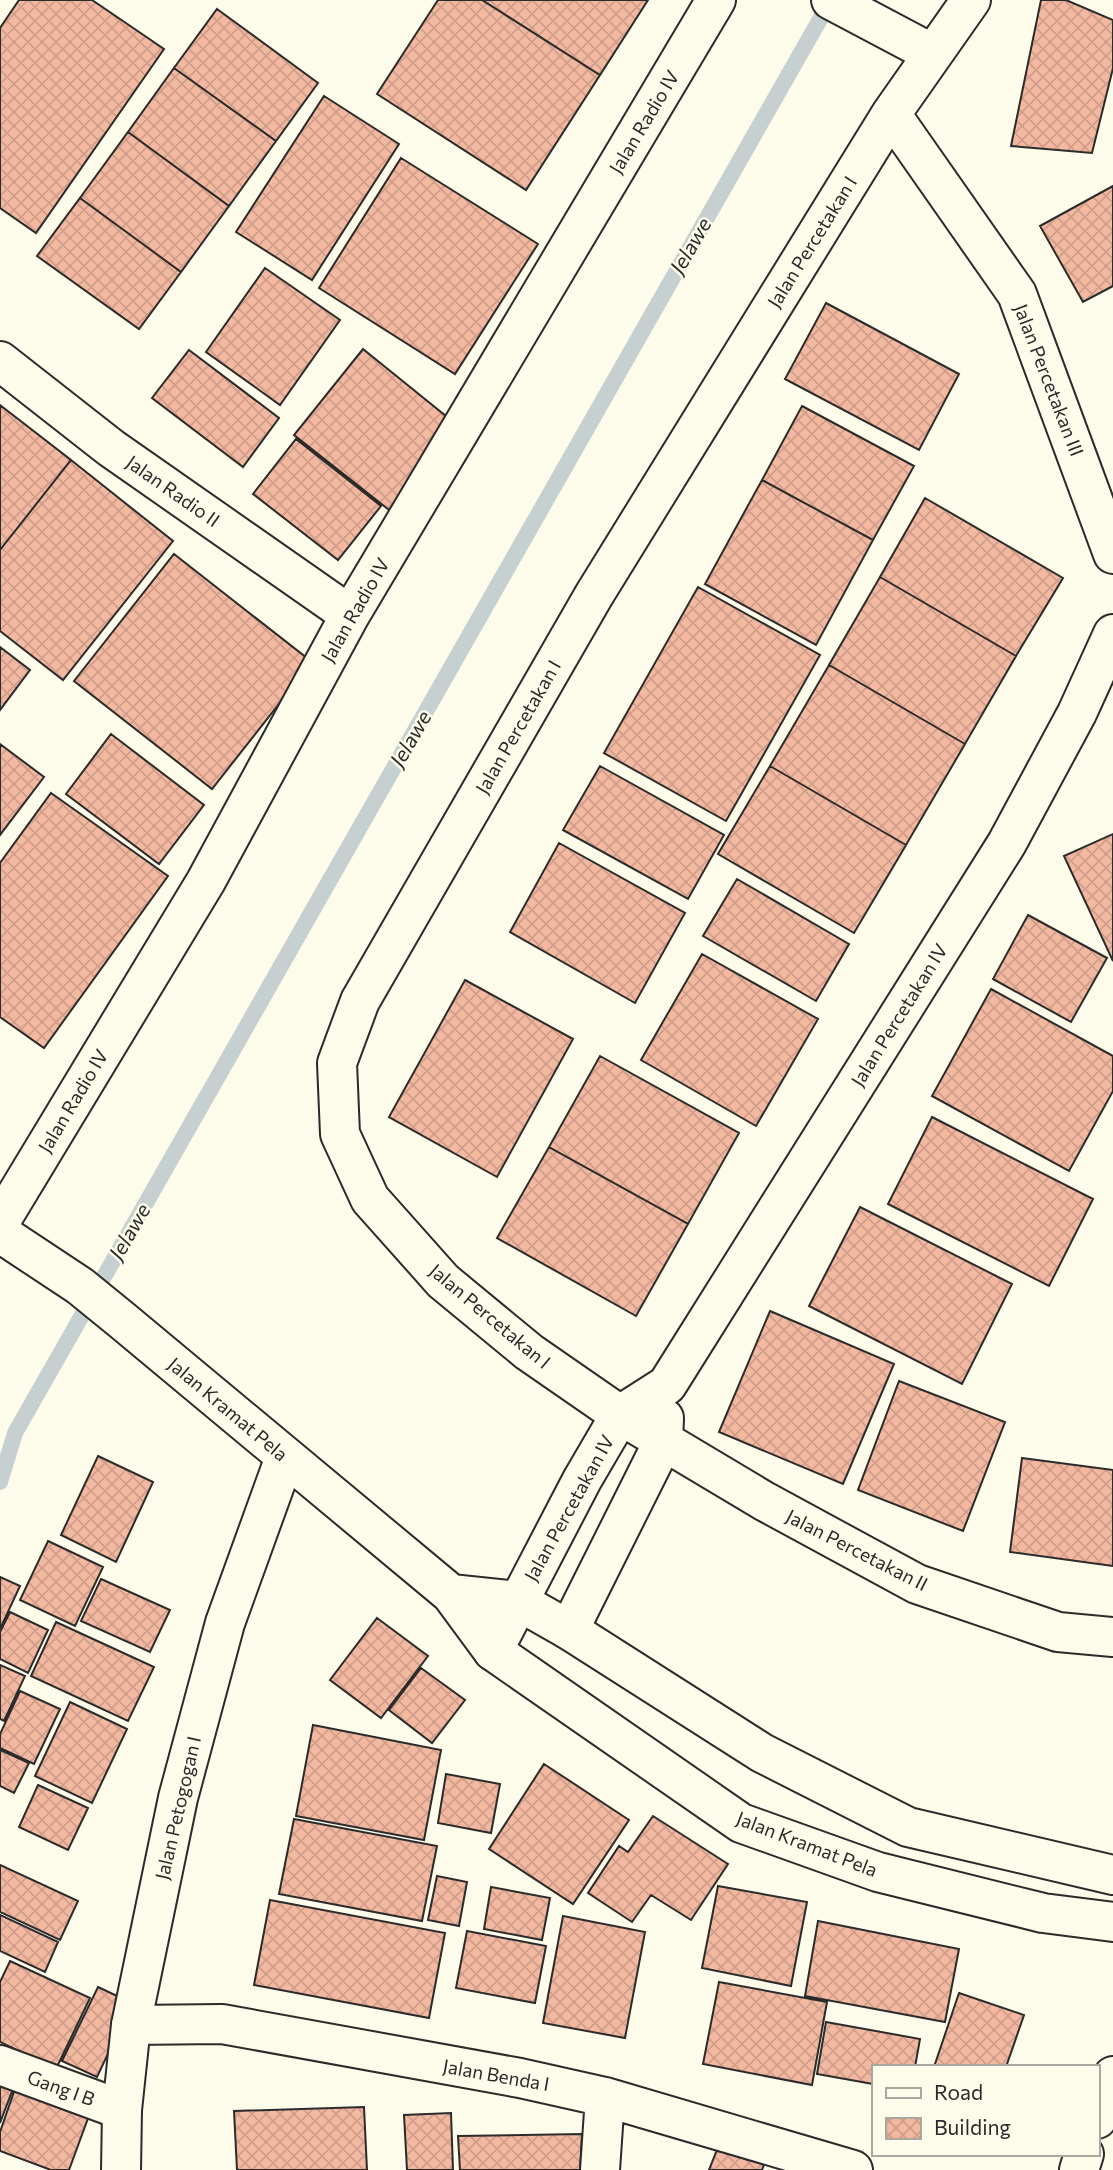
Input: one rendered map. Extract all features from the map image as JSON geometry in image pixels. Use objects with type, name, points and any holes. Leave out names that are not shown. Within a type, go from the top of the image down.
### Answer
[{"type":"street","name":"Jalan Radio IV","points":[[0,1223],[206,881],[350,615],[716,0]]},
{"type":"street","points":[[831,0],[933,54]]},
{"type":"street","name":"Jalan Percetakan I","points":[[620,1415],[529,1352],[443,1281],[370,1199],[340,1135],[337,1063],[360,1001],[594,595],[891,114],[971,0]]},
{"type":"street","name":"Jalan Percetakan III","points":[[891,114],[1017,294],[1113,554]]},
{"type":"street","name":"Jalan Radio II","points":[[0,361],[111,448],[350,615]]},
{"type":"street","name":"Jalan Percetakan IV","points":[[493,1651],[582,1480],[620,1415],[667,1385],[1007,843],[1077,713],[1113,634]]},
{"type":"street","name":"Jalan Kramat Pela","points":[[0,1233],[80,1286],[450,1594],[493,1651],[741,1823],[878,1872],[1043,1913],[1113,1922]]},
{"type":"street","name":"Jalan Percetakan IV","points":[[569,1630],[663,1442],[667,1385]]},
{"type":"street","name":"Jalan Percetakan II","points":[[620,1415],[663,1442],[917,1584],[1058,1632],[1113,1637]]},
{"type":"street","name":"Jalan Petogogan I","points":[[121,2170],[121,2110],[131,2025],[178,1798],[221,1636],[285,1457]]},
{"type":"street","points":[[450,1594],[519,1601],[762,1754],[908,1827],[1113,1875]]},
{"type":"street","name":"Jalan Benda I","points":[[131,2025],[222,2024],[520,2078],[605,2097],[853,2170]]},
{"type":"street","name":"Gang I B","points":[[0,2065],[121,2110]]},
{"type":"street","points":[[1099,2114],[1113,2076]]},
{"type":"street","points":[[600,2170],[605,2097]]},
{"type":"building","points":[[19,0],[92,0],[164,49],[36,233],[0,208],[0,28]]},
{"type":"building","points":[[438,0],[482,0],[600,75],[526,190],[377,94]]},
{"type":"building","points":[[482,0],[648,0],[600,75]]},
{"type":"building","points":[[1041,0],[1066,0],[1113,20],[1113,68],[1092,153],[1011,146]]},
{"type":"building","points":[[217,9],[318,83],[276,141],[174,68]]},
{"type":"building","points":[[174,68],[276,141],[229,206],[128,132]]},
{"type":"building","points":[[324,96],[399,144],[312,280],[236,232]]},
{"type":"building","points":[[128,132],[229,206],[181,272],[80,198]]},
{"type":"building","points":[[401,158],[538,244],[455,374],[319,288]]},
{"type":"building","points":[[1113,186],[1113,286],[1083,302],[1040,226]]},
{"type":"building","points":[[80,198],[181,272],[139,329],[37,256]]},
{"type":"building","points":[[265,268],[340,320],[280,405],[206,352]]},
{"type":"building","points":[[826,303],[959,374],[919,450],[785,379]]},
{"type":"building","points":[[363,349],[457,425],[398,517],[294,435]]},
{"type":"building","points":[[189,350],[279,418],[243,467],[152,398]]},
{"type":"building","points":[[0,405],[71,460],[0,550]]},
{"type":"building","points":[[802,406],[914,466],[873,540],[762,480]]},
{"type":"building","points":[[296,439],[381,506],[338,560],[253,494]]},
{"type":"building","points":[[71,460],[173,541],[63,680],[0,631],[0,550]]},
{"type":"building","points":[[762,480],[873,540],[816,645],[705,584]]},
{"type":"building","points":[[925,498],[1063,578],[1016,656],[880,577]]},
{"type":"building","points":[[174,554],[312,662],[212,789],[74,681]]},
{"type":"building","points":[[880,577],[1016,656],[965,744],[829,665]]},
{"type":"building","points":[[698,587],[820,655],[726,821],[604,753]]},
{"type":"building","points":[[0,647],[30,670],[0,710]]},
{"type":"building","points":[[829,665],[965,744],[906,845],[770,766]]},
{"type":"building","points":[[111,734],[204,805],[159,864],[66,794]]},
{"type":"building","points":[[0,744],[44,777],[0,835]]},
{"type":"building","points":[[600,766],[724,835],[688,899],[563,830]]},
{"type":"building","points":[[770,766],[906,845],[854,933],[718,854]]},
{"type":"building","points":[[51,793],[168,876],[44,1048],[0,1017],[0,863]]},
{"type":"building","points":[[1113,834],[1113,961],[1064,856]]},
{"type":"building","points":[[559,843],[685,913],[635,1003],[510,932]]},
{"type":"building","points":[[737,879],[849,944],[816,1001],[703,936]]},
{"type":"building","points":[[1028,915],[1107,958],[1071,1022],[993,979]]},
{"type":"building","points":[[702,954],[818,1019],[756,1126],[641,1060]]},
{"type":"building","points":[[465,980],[573,1039],[497,1177],[389,1117]]},
{"type":"building","points":[[991,989],[1113,1056],[1113,1091],[1069,1171],[932,1096]]},
{"type":"building","points":[[600,1056],[739,1133],[688,1224],[549,1147]]},
{"type":"building","points":[[932,1117],[1093,1199],[1049,1286],[888,1204]]},
{"type":"building","points":[[549,1147],[688,1224],[636,1316],[497,1238]]},
{"type":"building","points":[[860,1207],[1012,1284],[962,1384],[809,1306]]},
{"type":"building","points":[[770,1311],[894,1364],[843,1484],[719,1432]]},
{"type":"building","points":[[899,1381],[1005,1422],[963,1531],[858,1490]]},
{"type":"building","points":[[98,1456],[153,1482],[116,1562],[61,1535]]},
{"type":"building","points":[[1022,1458],[1113,1470],[1113,1566],[1010,1552]]},
{"type":"building","points":[[48,1541],[103,1567],[75,1626],[20,1600]]},
{"type":"building","points":[[0,1577],[20,1586],[0,1629]]},
{"type":"building","points":[[101,1579],[170,1610],[150,1652],[81,1621]]},
{"type":"building","points":[[10,1612],[48,1630],[28,1673],[0,1659],[0,1632]]},
{"type":"building","points":[[377,1618],[428,1656],[381,1718],[330,1680]]},
{"type":"building","points":[[56,1622],[154,1667],[128,1721],[31,1676]]},
{"type":"building","points":[[0,1665],[25,1676],[4,1721],[0,1719]]},
{"type":"building","points":[[421,1668],[465,1700],[432,1743],[389,1710]]},
{"type":"building","points":[[20,1691],[60,1709],[34,1764],[0,1748],[0,1734]]},
{"type":"building","points":[[70,1702],[127,1729],[92,1803],[35,1776]]},
{"type":"building","points":[[313,1725],[441,1750],[424,1840],[296,1816]]},
{"type":"building","points":[[0,1750],[29,1763],[14,1793],[0,1786]]},
{"type":"building","points":[[544,1764],[629,1820],[573,1904],[489,1849]]},
{"type":"building","points":[[446,1774],[500,1784],[491,1833],[438,1823]]},
{"type":"building","points":[[38,1785],[88,1808],[68,1850],[19,1827]]},
{"type":"building","points":[[653,1816],[728,1864],[691,1920],[651,1895],[632,1922],[588,1893],[619,1846],[628,1852]]},
{"type":"building","points":[[294,1819],[437,1846],[422,1921],[279,1894]]},
{"type":"building","points":[[0,1865],[78,1901],[60,1940],[0,1912]]},
{"type":"building","points":[[437,1876],[467,1882],[459,1926],[428,1920]]},
{"type":"building","points":[[718,1886],[807,1902],[791,1986],[702,1968]]},
{"type":"building","points":[[491,1887],[550,1898],[542,1940],[484,1929]]},
{"type":"building","points":[[270,1900],[445,1933],[429,2018],[254,1985]]},
{"type":"building","points":[[0,1915],[58,1942],[45,1972],[0,1951]]},
{"type":"building","points":[[563,1916],[645,1932],[625,2038],[543,2023]]},
{"type":"building","points":[[818,1921],[959,1949],[945,2022],[805,1996]]},
{"type":"building","points":[[467,1931],[546,1946],[535,2003],[456,1988]]},
{"type":"building","points":[[10,1961],[90,1998],[56,2069],[0,2042],[0,1982]]},
{"type":"building","points":[[719,1982],[827,2002],[812,2085],[703,2064]]},
{"type":"building","points":[[98,1987],[132,2003],[97,2077],[62,2061]]},
{"type":"building","points":[[959,1993],[1024,2015],[1007,2065],[935,2065]]},
{"type":"building","points":[[826,2022],[920,2039],[915,2065],[872,2065],[872,2084],[817,2074]]},
{"type":"building","points":[[0,2081],[14,2086],[0,2123]]},
{"type":"building","points":[[17,2083],[91,2110],[69,2170],[51,2170],[0,2151],[0,2132]]},
{"type":"building","points":[[364,2107],[367,2170],[237,2170],[234,2111]]},
{"type":"building","points":[[451,2113],[453,2170],[407,2170],[404,2115]]},
{"type":"building","points":[[582,2134],[580,2170],[460,2170],[458,2136]]},
{"type":"building","points":[[720,2142],[766,2159],[762,2170],[709,2170]]},
{"type":"waterway","name":"Jelawe","points":[[0,1482],[15,1433],[831,0]]}]
